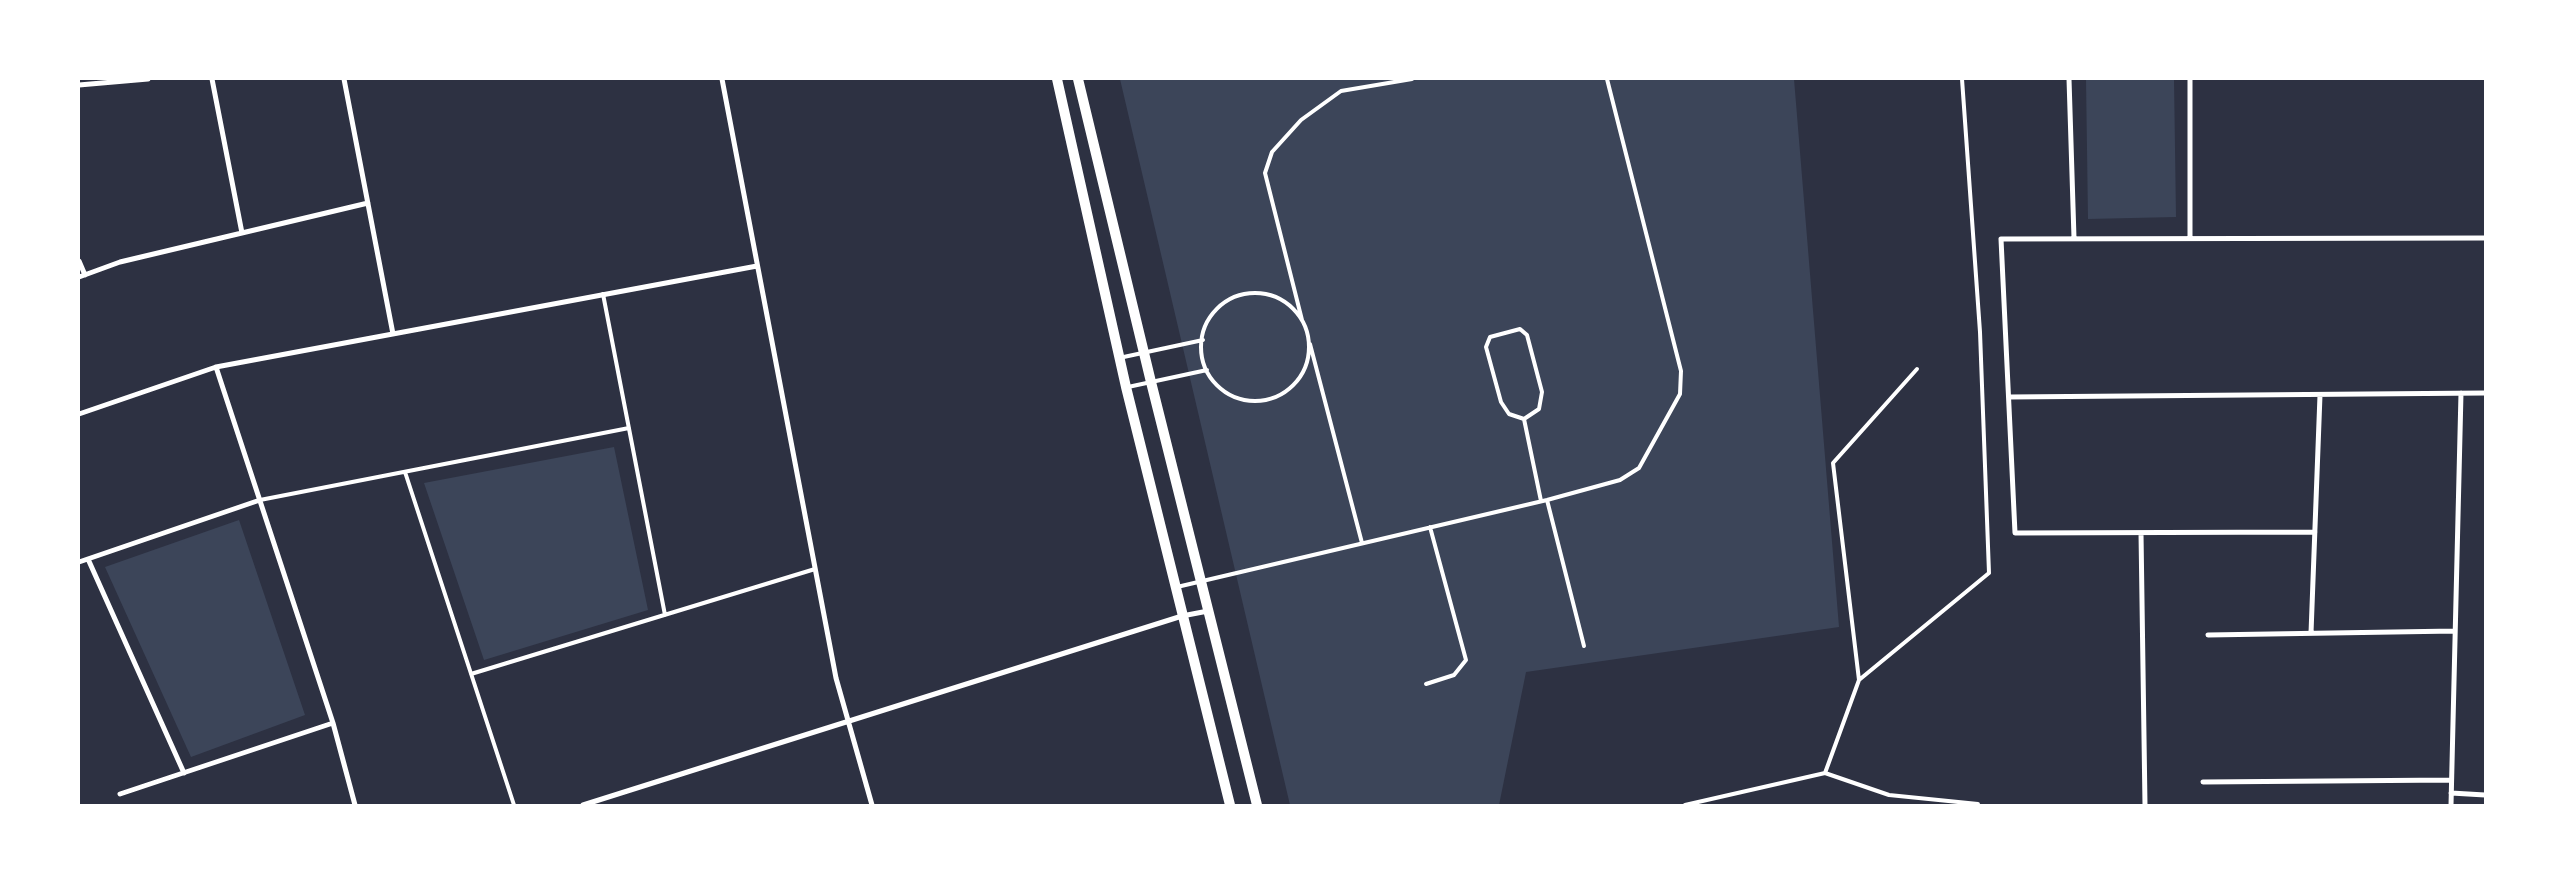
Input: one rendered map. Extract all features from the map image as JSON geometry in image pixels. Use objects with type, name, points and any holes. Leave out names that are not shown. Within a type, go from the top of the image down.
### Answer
[{"type":"main road","points":[[1057,79],[1119,358],[1174,588],[1230,805]]},
{"type":"main road","points":[[1078,79],[1151,382],[1257,805]]},
{"type":"street","points":[[79,85],[148,79]]},
{"type":"street","points":[[212,79],[242,233]]},
{"type":"street","points":[[344,79],[393,334]]},
{"type":"street","points":[[722,79],[836,678],[872,805]]},
{"type":"street","points":[[2069,79],[2074,238]]},
{"type":"street","points":[[2190,79],[2190,238]]},
{"type":"street","points":[[79,277],[120,262],[368,203]]},
{"type":"street","points":[[2315,532],[2015,533],[2001,238],[2485,238]]},
{"type":"street","points":[[79,261],[85,275]]},
{"type":"street","points":[[79,414],[216,367],[757,266]]},
{"type":"street","points":[[216,367],[333,723],[355,805]]},
{"type":"street","points":[[2009,397],[2485,393]]},
{"type":"street","points":[[2451,805],[2461,394]]},
{"type":"street","points":[[2311,634],[2320,395]]},
{"type":"street","points":[[79,562],[260,500]]},
{"type":"street","points":[[2141,533],[2144,805]]},
{"type":"street","points":[[88,559],[184,773]]},
{"type":"street","points":[[582,805],[1182,616],[1208,611]]},
{"type":"street","points":[[2208,635],[2455,631]]},
{"type":"street","points":[[120,794],[333,723]]},
{"type":"street","points":[[2203,782],[2452,780]]},
{"type":"street","points":[[2451,793],[2485,795]]},
{"type":"lane","points":[[1362,543],[1264,173],[1272,152],[1300,120],[1341,91],[1412,79]]},
{"type":"lane","points":[[1174,588],[1541,502],[1620,480],[1638,468],[1680,394],[1681,371],[1607,79]]},
{"type":"lane","points":[[1859,680],[1989,572],[1980,332],[1962,79]]},
{"type":"lane","points":[[1302,320],[1291,306],[1274,296],[1256,293],[1238,296],[1223,304],[1211,317],[1202,340],[1207,370],[1213,381],[1226,392],[1242,400],[1259,401],[1276,397],[1290,388],[1302,374],[1309,356],[1309,338]]},
{"type":"lane","points":[[603,294],[665,615]]},
{"type":"lane","points":[[1520,329],[1527,335],[1542,392],[1539,409],[1524,419],[1509,414],[1501,402],[1486,346],[1490,337],[1520,329]]},
{"type":"lane","points":[[1119,358],[1202,340]]},
{"type":"lane","points":[[1825,773],[1859,680],[1833,463],[1917,369]]},
{"type":"lane","points":[[1126,387],[1207,370]]},
{"type":"lane","points":[[1524,419],[1541,502]]},
{"type":"lane","points":[[260,500],[629,428]]},
{"type":"lane","points":[[405,472],[514,805]]},
{"type":"lane","points":[[1547,500],[1584,646]]},
{"type":"lane","points":[[1426,684],[1454,675],[1466,660],[1430,527]]},
{"type":"lane","points":[[471,674],[815,568]]},
{"type":"lane","points":[[1686,805],[1825,773],[1889,795],[1978,804]]},
{"type":"shaded area","points":[[1120,79],[1794,79],[1839,627],[1526,672],[1499,805],[1290,805]]},
{"type":"shaded area","points":[[2086,79],[2174,79],[2176,217],[2088,219]]},
{"type":"shaded area","points":[[614,447],[648,610],[484,660],[424,483]]},
{"type":"shaded area","points":[[239,520],[305,715],[191,757],[105,567]]}]
